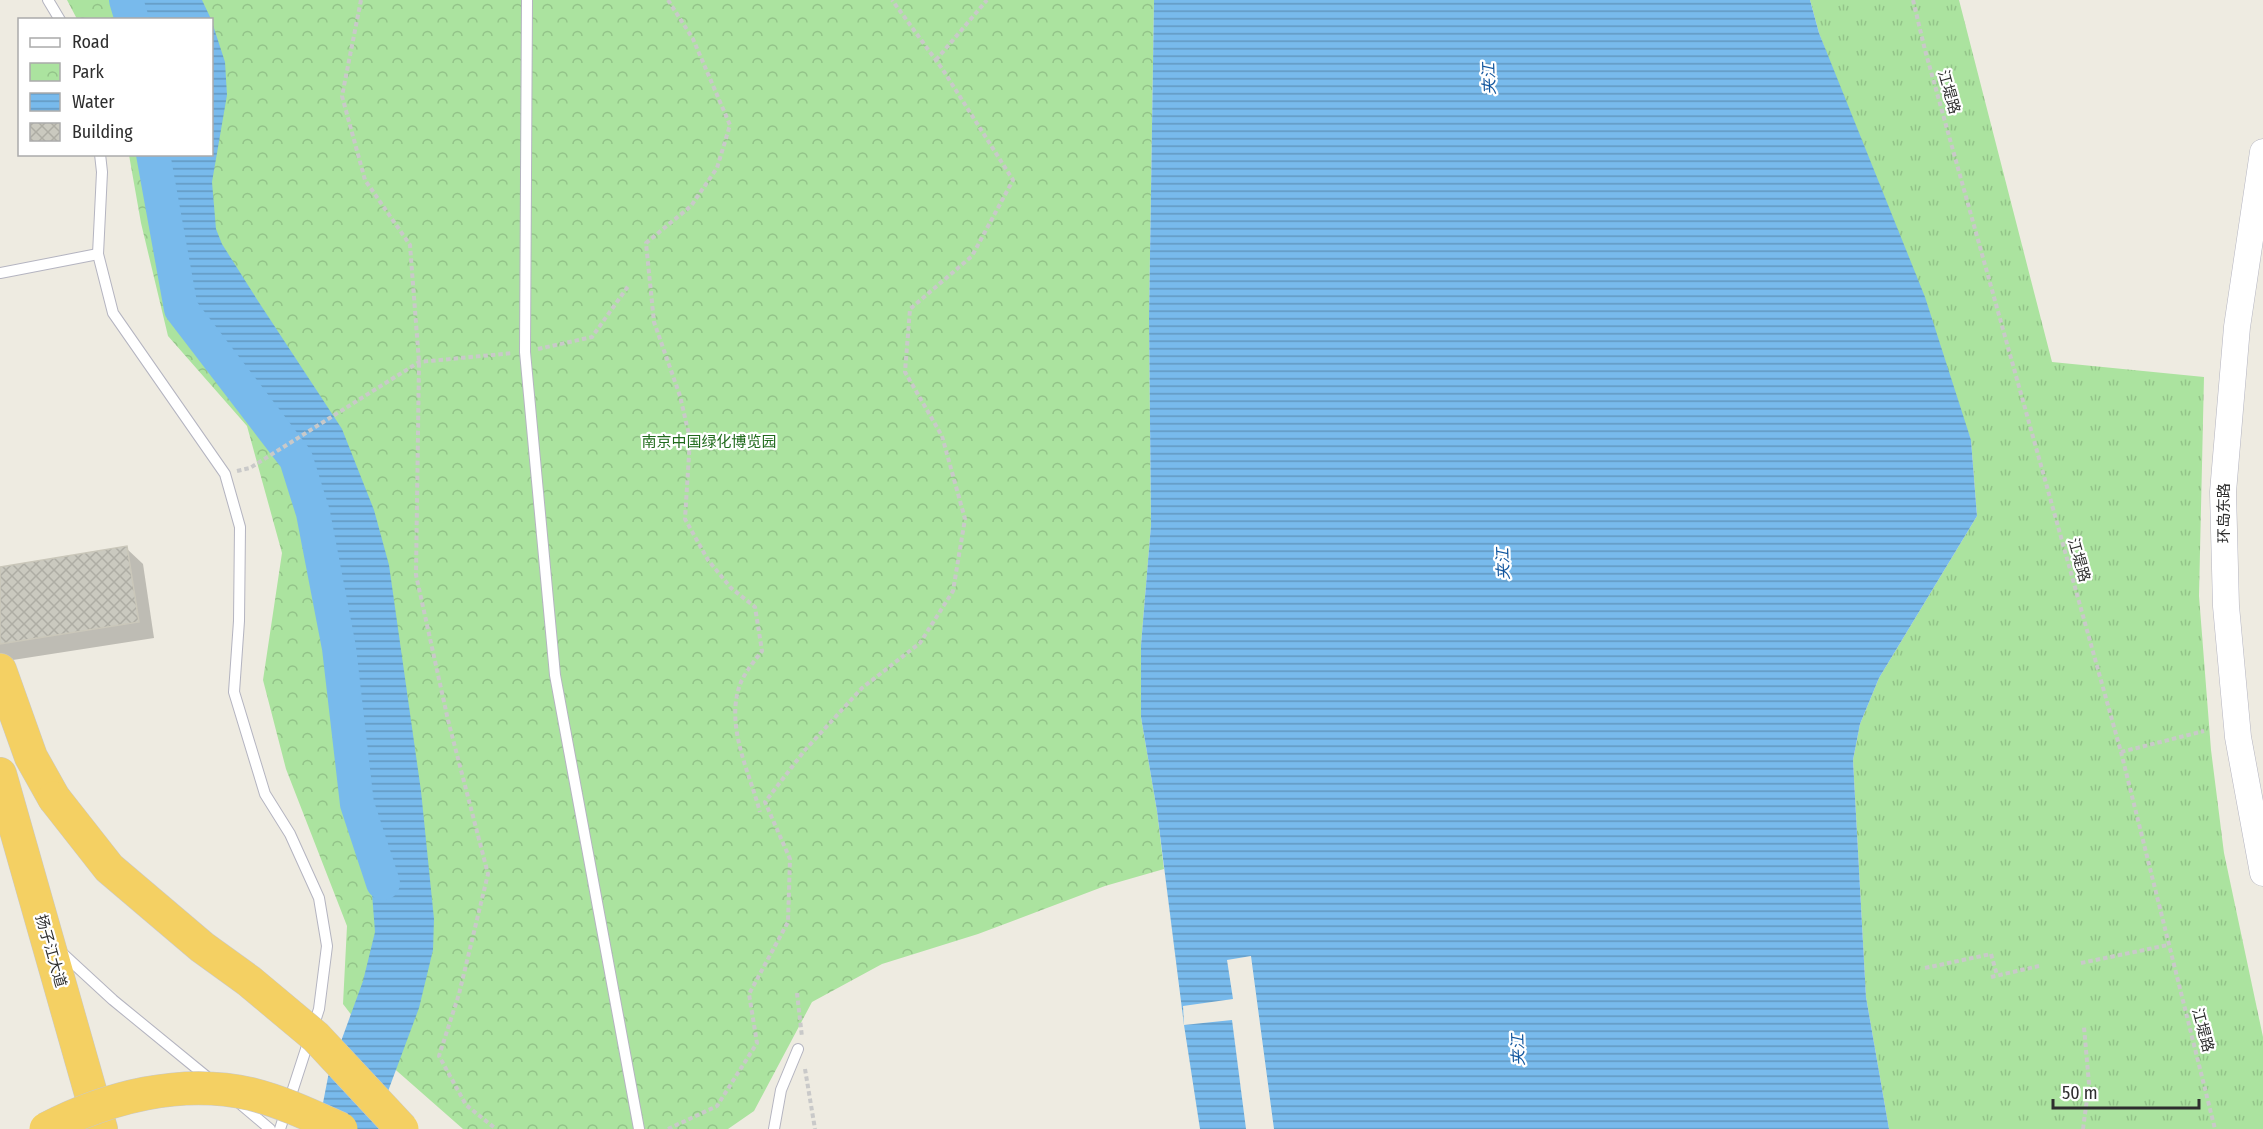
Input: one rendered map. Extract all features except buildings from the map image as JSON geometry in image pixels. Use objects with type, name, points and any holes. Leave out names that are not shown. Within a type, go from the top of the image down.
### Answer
[{"type":"highway","points":[[0,670],[31,757],[54,798],[109,868],[316,1037],[402,1129]]},
{"type":"highway","name":"扬子江大道","points":[[0,774],[101,1129]]},
{"type":"highway","points":[[46,1129],[82,1111],[136,1096],[193,1087],[250,1094],[296,1108],[341,1129]]},
{"type":"street","name":"环岛东路","points":[[2263,152],[2237,327],[2223,492],[2226,606],[2238,737],[2263,873]]},
{"type":"lane","points":[[48,0],[59,18]]},
{"type":"lane","points":[[527,0],[525,351],[555,675],[639,1129]]},
{"type":"lane","points":[[100,156],[102,172],[98,254],[113,313],[225,474],[240,527],[239,621],[234,692],[265,794],[290,834],[319,898],[327,946],[320,1009],[280,1129]]},
{"type":"lane","points":[[0,273],[98,254]]},
{"type":"lane","points":[[46,936],[69,962],[113,1000],[270,1129]]},
{"type":"lane","points":[[774,1129],[781,1090],[798,1049]]},
{"type":"path","points":[[361,0],[342,96],[364,180],[410,245],[419,362],[416,575],[448,720],[488,874],[459,994],[439,1056],[466,1106],[496,1129]]},
{"type":"path","points":[[668,0],[693,39],[730,125],[717,168],[691,206],[646,243],[648,276],[654,322],[680,396],[690,439],[685,519],[708,560],[731,588],[755,608],[762,651],[741,682],[735,713],[743,763],[760,812]]},
{"type":"path","points":[[668,1129],[717,1106],[758,1043],[748,994],[789,922],[790,859],[765,802],[806,750],[862,688],[920,643],[953,591],[965,519],[942,436],[905,372],[910,309],[972,256],[1013,180],[936,60],[892,0]]},
{"type":"path","points":[[936,60],[987,0]]},
{"type":"path","name":"江堤路","points":[[1913,0],[2121,752],[2215,1129]]},
{"type":"path","points":[[250,468],[419,362],[525,351],[592,337],[629,285]]},
{"type":"path","points":[[2121,752],[2204,731]]},
{"type":"path","points":[[2081,963],[2168,945]]},
{"type":"path","points":[[1925,968],[1991,954],[1997,975]]},
{"type":"path","points":[[1991,977],[2039,966]]},
{"type":"path","points":[[2083,1129],[2089,1084],[2084,1027]]},
{"type":"green space","name":"南京中国绿化博览园","points":[[67,0],[1154,0],[1149,318],[1151,525],[1141,645],[1141,717],[1164,869],[1105,886],[978,934],[882,964],[812,1002],[754,1111],[728,1129],[463,1129],[389,1064],[343,1004],[347,926],[286,769],[263,680],[282,553],[247,426],[168,336],[141,223],[129,156],[213,156],[213,18],[76,18]]},
{"type":"green space","points":[[1810,0],[1959,0],[2052,362],[2204,377],[2199,596],[2211,750],[2224,853],[2263,1037],[2263,1129],[1889,1129],[1866,997],[1853,760],[1860,724],[1879,678],[1977,516],[1971,440],[1819,33]]},
{"type":"water","points":[[139,0],[202,0],[211,18],[148,18]]},
{"type":"water","name":"夹江","points":[[1154,0],[1810,0],[1819,33],[1925,297],[1971,440],[1977,516],[1879,678],[1860,724],[1853,760],[1866,997],[1889,1129],[1200,1129],[1184,1025],[1157,811],[1141,717],[1141,645],[1151,525],[1149,318]]},
{"type":"water","points":[[213,25],[225,62],[227,95],[212,182],[216,229],[222,244],[342,429],[374,510],[389,565],[421,791],[434,919],[433,950],[419,1008],[384,1102],[379,1129],[318,1129],[328,1077],[363,981],[375,932],[364,790],[333,571],[318,523],[291,453],[171,267],[156,211],[154,169],[156,156],[213,156]]},
{"type":"pier","points":[[1251,956],[1274,1129],[1246,1129],[1232,1020],[1184,1025],[1183,1006],[1233,999],[1227,960]]},
{"type":"waterway","points":[[126,0],[131,18]]},
{"type":"waterway","points":[[153,156],[181,309],[296,459],[313,513],[339,648],[357,804],[383,883]]}]
